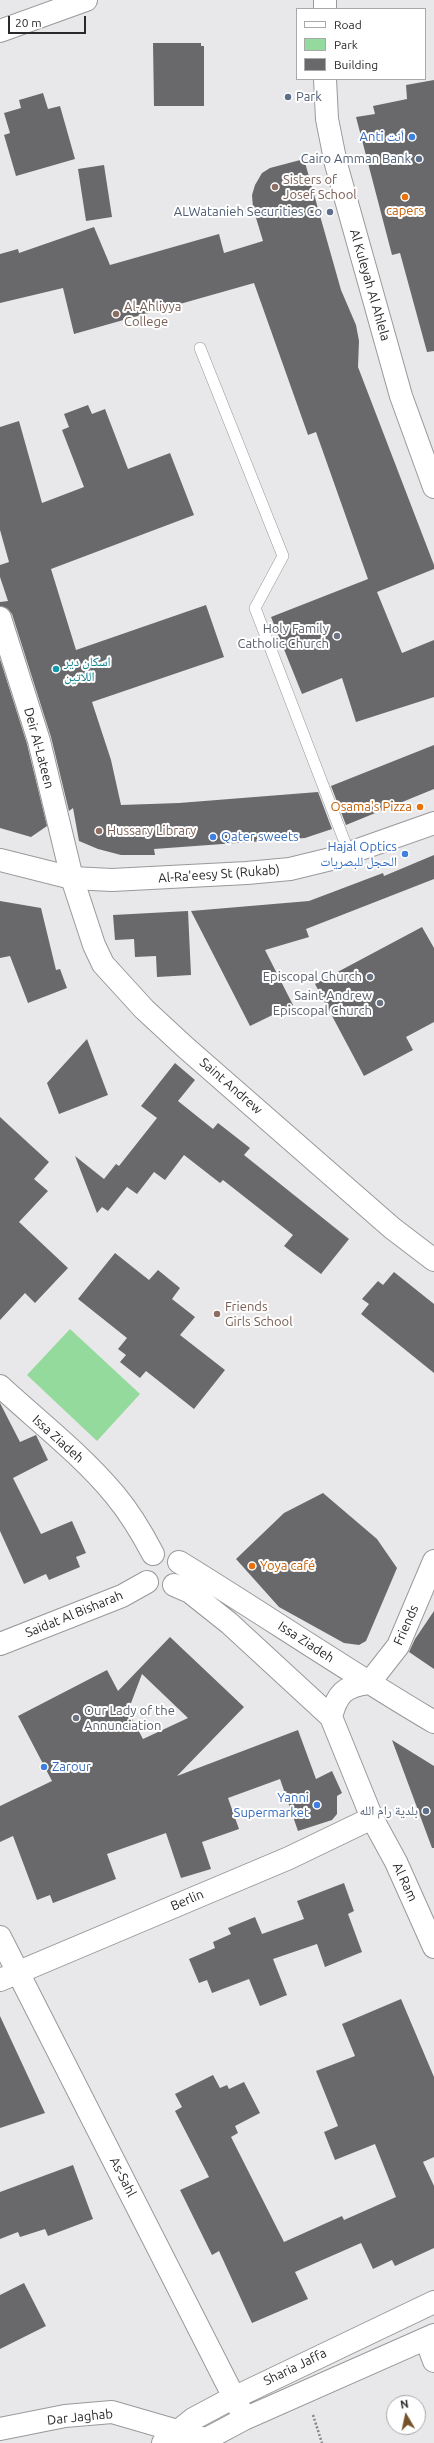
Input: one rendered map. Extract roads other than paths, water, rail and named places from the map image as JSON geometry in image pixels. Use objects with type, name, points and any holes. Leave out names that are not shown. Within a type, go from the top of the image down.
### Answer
[{"type":"street","points":[[0,31],[86,0]]},
{"type":"street","name":"Al Kuleyah Al Ahlela","points":[[325,80],[327,119],[336,164],[401,396],[434,487]]},
{"type":"street","name":"Deir Al-Lateen","points":[[0,618],[39,741],[72,878]]},
{"type":"street","name":"Al-Ra'eesy St (Rukab)","points":[[0,860],[72,878],[119,880],[247,873],[290,869],[349,853],[434,823]]},
{"type":"street","name":"Saint Andrew","points":[[72,878],[94,945],[103,964],[144,1009],[392,1228],[434,1260]]},
{"type":"street","name":"Issa Ziadeh","points":[[0,1386],[91,1469],[115,1495],[136,1522],[153,1554]]},
{"type":"street","points":[[164,1552],[170,1553],[178,1562],[180,1574],[174,1585],[163,1589],[157,1589],[147,1582],[142,1570],[144,1564],[153,1554],[164,1552]]},
{"type":"street","name":"Friends","points":[[369,1683],[398,1646],[434,1561]]},
{"type":"street","name":"Issa Ziadeh","points":[[178,1562],[265,1615],[369,1683],[434,1722]]},
{"type":"street","name":"Saidat Al Bisharah","points":[[0,1644],[122,1596],[147,1582]]},
{"type":"street","points":[[174,1585],[190,1592],[229,1623],[334,1727]]},
{"type":"street","points":[[334,1727],[335,1700],[345,1690],[356,1685],[369,1683]]},
{"type":"street","name":"Al Ram","points":[[334,1727],[359,1783],[372,1818],[396,1862],[434,1947]]},
{"type":"street","name":"Berlin","points":[[9,1976],[289,1858],[372,1818]]},
{"type":"street","name":"As-Sahl","points":[[0,1937],[9,1976],[244,2419]]},
{"type":"street","name":"Sharia Jaffa","points":[[171,2437],[193,2419],[434,2302]]},
{"type":"street","points":[[430,2337],[434,2361]]},
{"type":"street","name":"Sharia Jaffa","points":[[202,2441],[244,2419],[430,2337]]},
{"type":"street","name":"Dar Jaghab","points":[[0,2429],[64,2416],[112,2412],[171,2437],[202,2441]]},
{"type":"lane","points":[[200,348],[283,556],[255,608],[349,853]]},
{"type":"place","name":"Park","points":[[288,97]]},
{"type":"place","name":"Anti أنت","points":[[412,137]]},
{"type":"place","name":"Cairo Amman Bank","points":[[419,159]]},
{"type":"place","name":"Sisters of Josef School","points":[[275,187]]},
{"type":"place","name":"capers","points":[[405,197]]},
{"type":"place","name":"ALWatanieh Securities Co","points":[[330,212]]},
{"type":"place","name":"Al-Ahliyya College","points":[[116,314]]},
{"type":"place","name":"Holy Family Catholic Church","points":[[337,636]]},
{"type":"place","name":"اسكان دير اللاتين","points":[[56,669]]},
{"type":"place","name":"Osama's Pizza","points":[[420,807]]},
{"type":"place","name":"Hussary Library","points":[[99,831]]},
{"type":"place","name":"Qater sweets","points":[[213,837]]},
{"type":"place","name":"Hajal Optics الحجل للبصريات","points":[[405,854]]},
{"type":"place","name":"Episcopal Church","points":[[370,977]]},
{"type":"place","name":"Saint Andrew Episcopal Church","points":[[380,1003]]},
{"type":"place","name":"Friends Girls School","points":[[217,1314]]},
{"type":"place","name":"Yoya café","points":[[252,1566]]},
{"type":"place","name":"Our Lady of the Annunciation","points":[[76,1718]]},
{"type":"place","name":"Zarour","points":[[44,1767]]},
{"type":"place","name":"Yanni Supermarket","points":[[317,1805]]},
{"type":"place","name":"بلدية رام الله","points":[[426,1811]]}]
